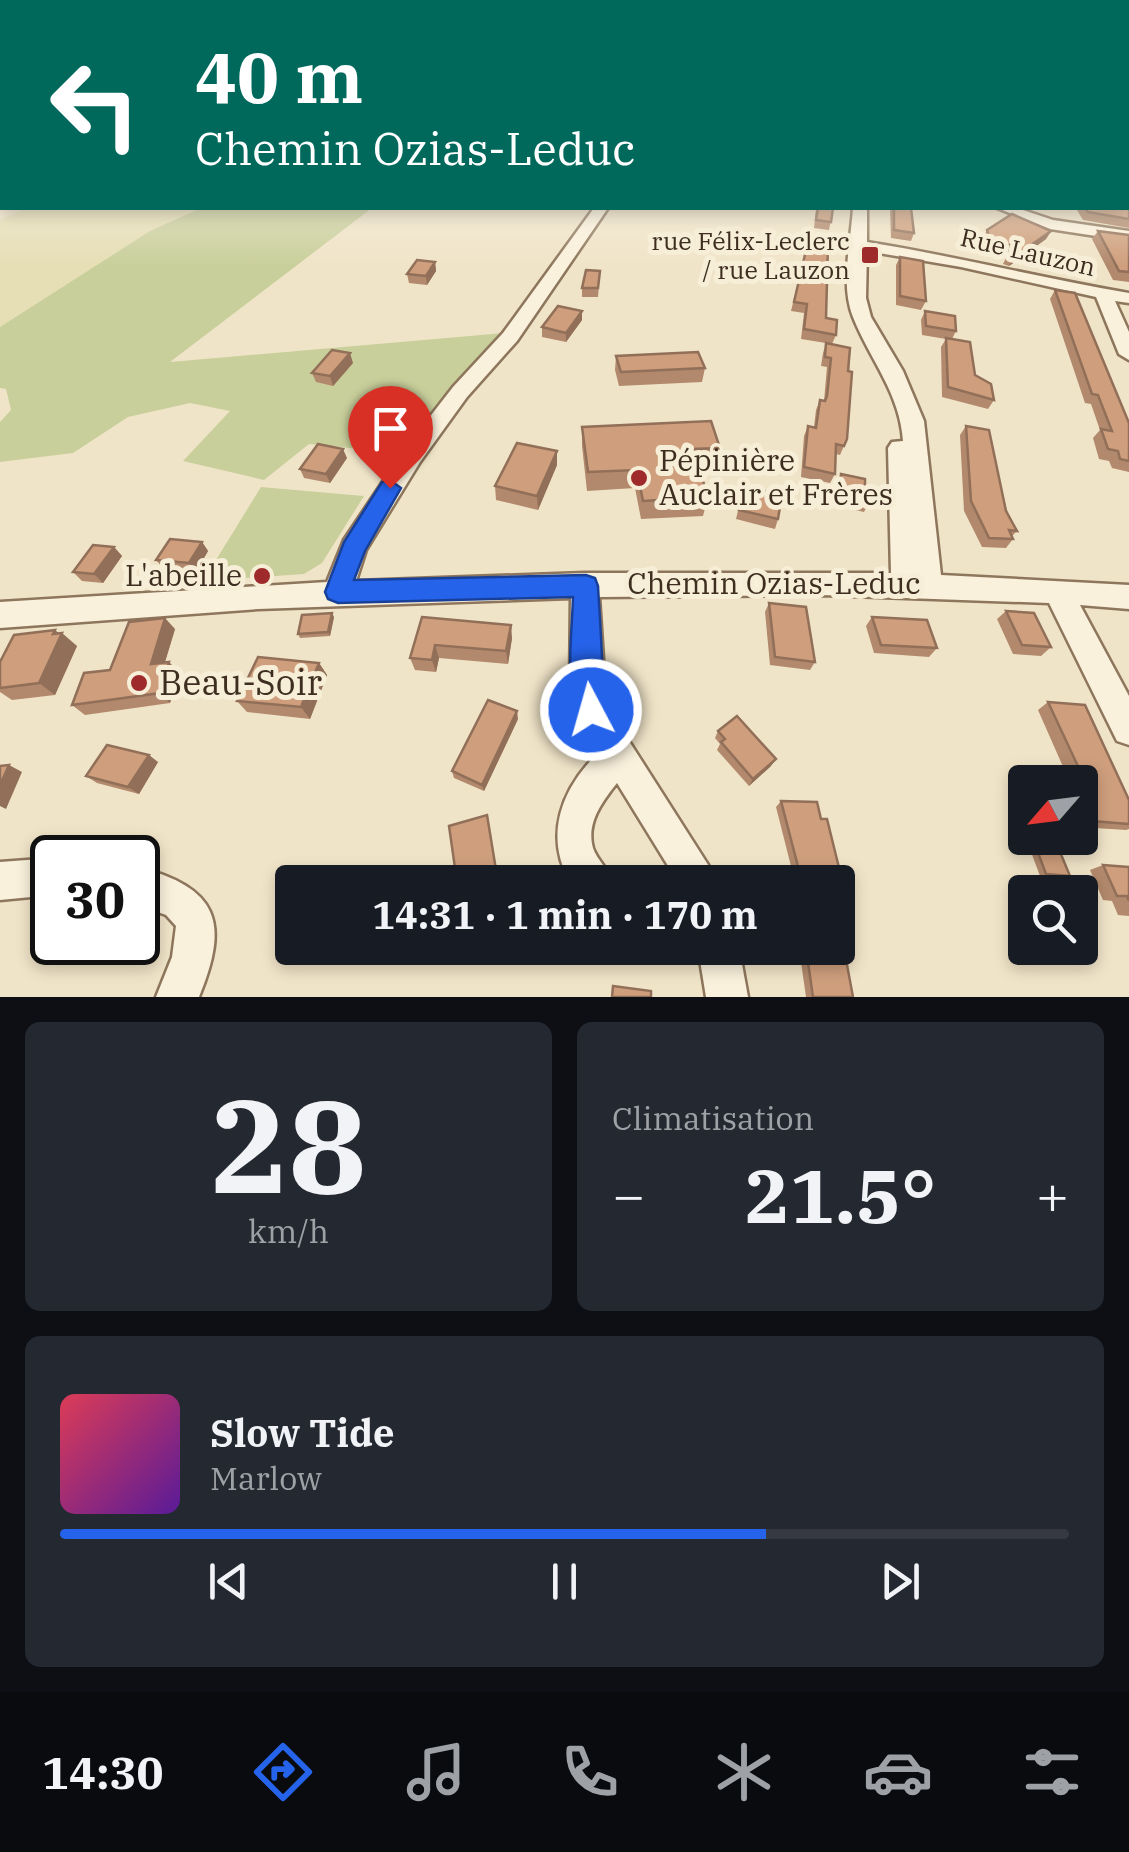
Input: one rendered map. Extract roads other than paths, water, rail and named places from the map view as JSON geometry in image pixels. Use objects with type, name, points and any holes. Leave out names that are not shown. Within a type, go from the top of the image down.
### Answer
[{"type":"street","points":[[338,592],[353,548],[401,472],[453,400],[510,338],[600,210]]},
{"type":"street","points":[[860,210],[855,278],[859,310],[900,388],[902,563],[919,583]]},
{"type":"street","points":[[1009,210],[1045,223],[1129,236]]},
{"type":"street","name":"Rue Lauzon","points":[[857,246],[962,262],[1129,298]]},
{"type":"street","points":[[1103,294],[1129,354]]},
{"type":"street","name":"Chemin Ozias-Leduc","points":[[0,615],[338,592],[586,586],[919,583],[1129,596]]},
{"type":"street","points":[[586,586],[588,702],[685,865]]},
{"type":"street","points":[[1057,591],[1129,730]]},
{"type":"street","points":[[582,865],[575,855],[576,820],[587,790],[618,758]]},
{"type":"street","points":[[0,881],[30,878]]},
{"type":"street","points":[[160,893],[182,900],[192,912],[197,928],[193,960],[177,997]]},
{"type":"street","points":[[722,965],[727,997]]},
{"type":"place","name":"rue Félix-Leclerc / rue Lauzon","points":[[870,255]]},
{"type":"place","name":"Pépinière Auclair et Frères","points":[[639,478]]},
{"type":"place","name":"L'abeille","points":[[262,576]]},
{"type":"place","name":"Beau-Soir","points":[[139,683]]}]
